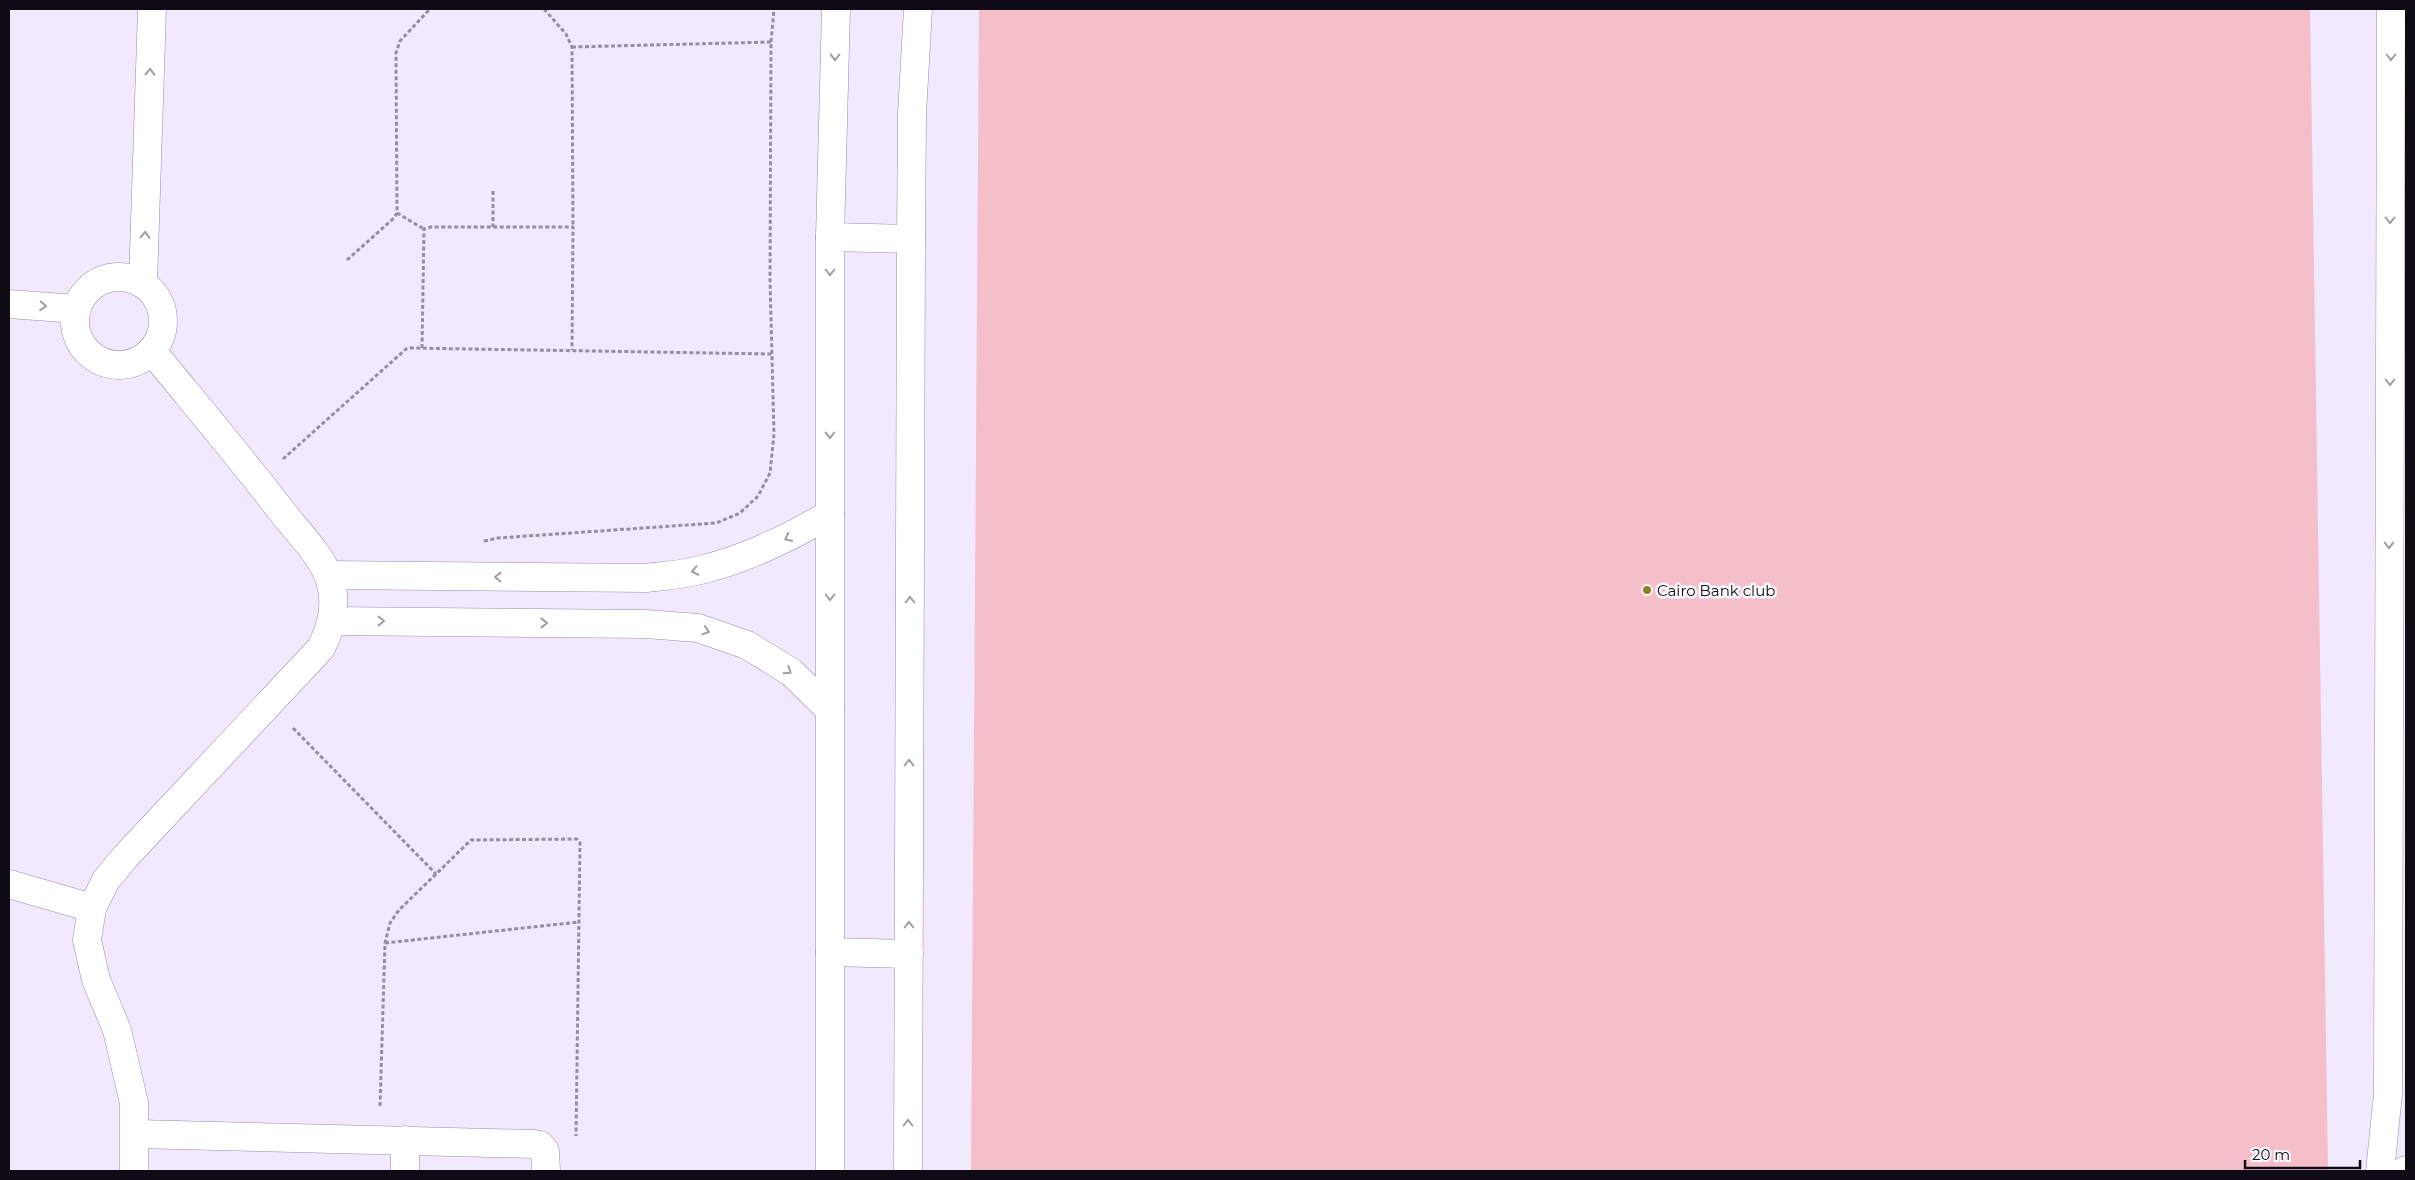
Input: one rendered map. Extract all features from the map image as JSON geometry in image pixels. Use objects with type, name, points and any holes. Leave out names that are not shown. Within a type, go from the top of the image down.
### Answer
[{"type":"street","points":[[143,283],[152,9]]},
{"type":"street","points":[[830,1171],[830,237],[836,9]]},
{"type":"street","points":[[908,1171],[912,114],[918,9]]},
{"type":"street","points":[[2380,1171],[2388,1094],[2391,9]]},
{"type":"street","points":[[830,237],[911,239]]},
{"type":"street","points":[[117,277],[130,278],[143,283],[156,298],[163,315],[163,328],[159,340],[152,351],[140,359],[126,364],[112,364],[98,359],[87,350],[79,338],[75,324],[77,309],[82,297],[91,286],[103,280],[117,277]]},
{"type":"street","points":[[9,304],[77,309]]},
{"type":"street","points":[[134,1171],[136,1134],[134,1103],[117,1030],[96,980],[87,940],[92,908],[106,880],[126,856],[321,648],[332,621],[334,598],[328,575],[320,560],[152,351]]},
{"type":"street","points":[[328,575],[646,578],[695,571],[742,558],[787,539],[830,514]]},
{"type":"street","points":[[332,621],[646,624],[698,628],[754,649],[791,672],[830,710]]},
{"type":"street","points":[[9,884],[92,908]]},
{"type":"street","points":[[830,952],[909,954]]},
{"type":"street","points":[[136,1134],[537,1144],[545,1150],[546,1171]]},
{"type":"street","points":[[405,1140],[405,1171]]},
{"type":"path","points":[[347,260],[391,221],[397,213],[396,53],[400,41],[430,9]]},
{"type":"path","points":[[544,9],[566,34],[572,47],[572,350]]},
{"type":"path","points":[[477,544],[498,538],[716,523],[740,513],[758,496],[770,473],[774,434],[770,280],[771,42],[774,9]]},
{"type":"path","points":[[572,47],[771,42]]},
{"type":"path","points":[[493,191],[493,227]]},
{"type":"path","points":[[397,213],[424,229],[431,227],[573,227]]},
{"type":"path","points":[[422,348],[424,229]]},
{"type":"path","points":[[258,481],[406,349],[772,354]]},
{"type":"path","points":[[269,703],[436,874]]},
{"type":"path","points":[[378,1140],[385,944],[390,923],[399,910],[471,840],[577,839],[580,843],[576,1141]]},
{"type":"path","points":[[385,944],[579,922]]},
{"type":"shaded area","name":"Cairo Bank club","points":[[979,9],[2310,9],[2328,1171],[971,1171]]},
{"type":"place","name":"Cairo Bank club","points":[[1647,590]]}]
